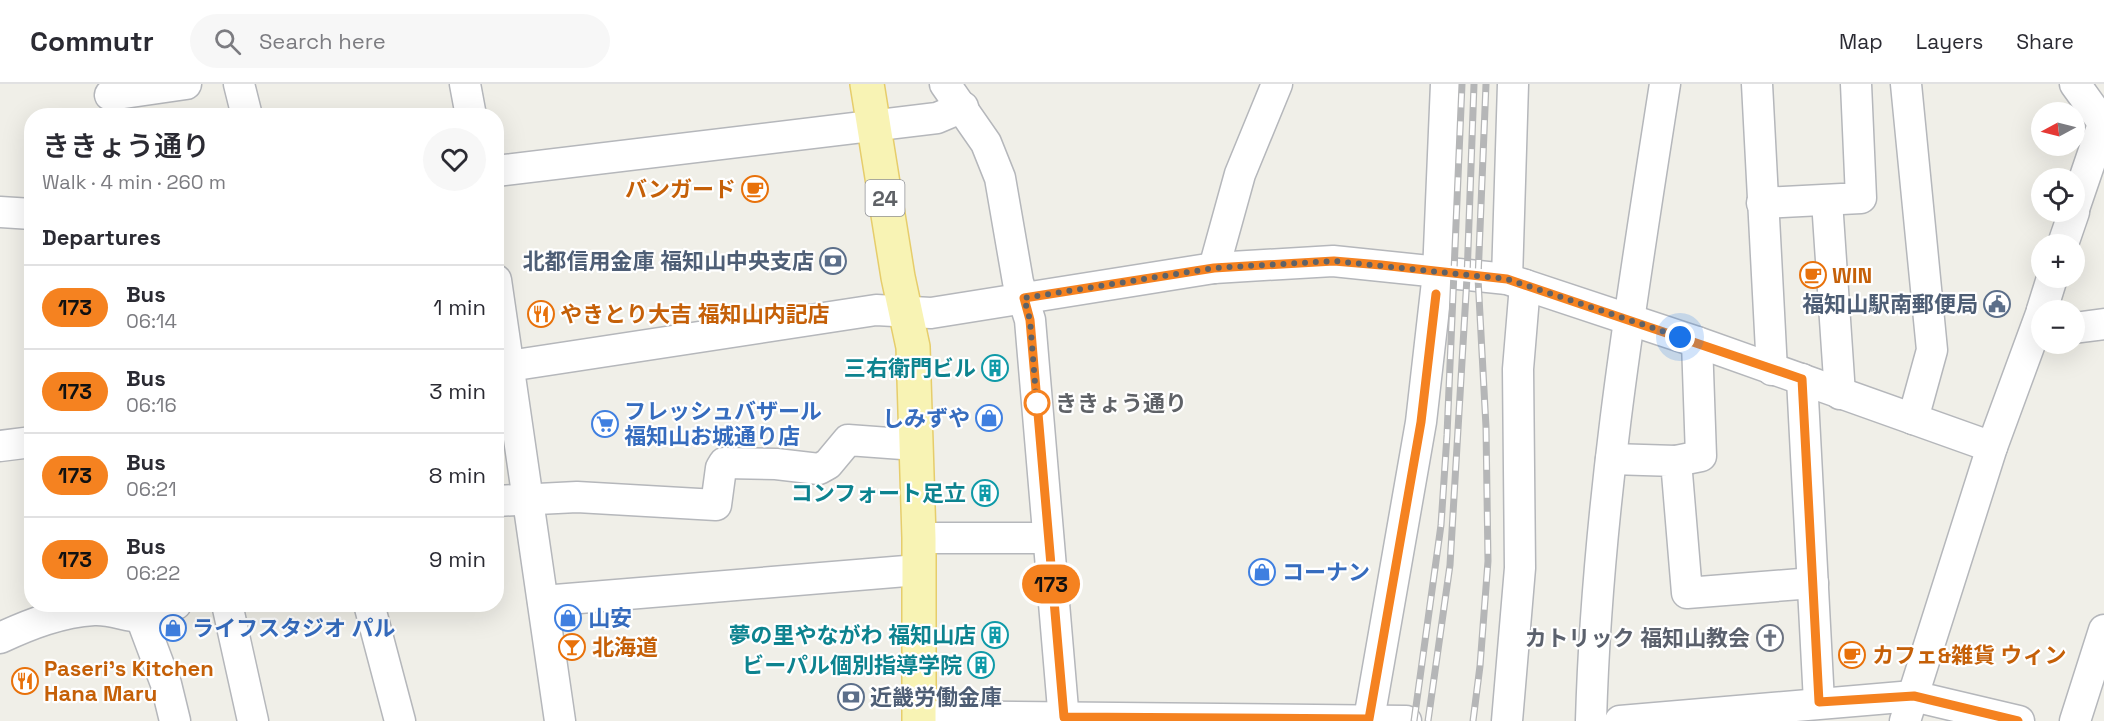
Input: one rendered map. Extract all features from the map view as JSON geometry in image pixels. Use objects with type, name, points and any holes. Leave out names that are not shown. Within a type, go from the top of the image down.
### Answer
[{"type":"main road","name":"24","points":[[867,84],[913,347],[919,718]]},
{"type":"street","points":[[111,98],[186,84]]},
{"type":"street","points":[[239,84],[245,108]]},
{"type":"street","points":[[465,84],[470,108]]},
{"type":"street","points":[[945,84],[986,143],[1000,178],[1018,282],[1030,320],[1064,719]]},
{"type":"street","points":[[1214,268],[1240,174],[1277,84]]},
{"type":"street","points":[[1369,719],[1421,422],[1438,273],[1446,84]]},
{"type":"street","points":[[1507,721],[1520,568],[1513,84]]},
{"type":"street","points":[[1592,721],[1594,621],[1611,459],[1628,321],[1665,84]]},
{"type":"street","points":[[1757,84],[1772,370]]},
{"type":"street","points":[[1762,204],[1862,198],[1856,84]]},
{"type":"street","points":[[1906,84],[1932,350],[1913,419]]},
{"type":"street","points":[[2075,84],[2104,123],[2085,178]]},
{"type":"street","points":[[504,170],[937,118],[963,107]]},
{"type":"street","points":[[1827,201],[1840,394]]},
{"type":"street","points":[[0,212],[24,214]]},
{"type":"street","points":[[504,367],[876,310],[931,313],[1214,268],[1334,261],[1516,282],[1697,342],[1992,447]]},
{"type":"street","points":[[2085,327],[2104,324]]},
{"type":"street","points":[[1909,708],[1992,447],[2031,341]]},
{"type":"street","points":[[1611,459],[1676,461],[1701,456],[1697,342]]},
{"type":"street","points":[[504,378],[527,500],[560,721]]},
{"type":"street","points":[[1802,379],[1819,702]]},
{"type":"street","points":[[504,501],[577,497],[716,505],[721,468],[724,463],[776,464],[819,469],[828,464],[848,440],[916,445]]},
{"type":"street","points":[[0,446],[24,443]]},
{"type":"street","points":[[1676,461],[1687,593],[1813,583]]},
{"type":"street","points":[[543,601],[1048,538]]},
{"type":"street","points":[[0,638],[38,621],[84,612]]},
{"type":"street","points":[[117,612],[134,612]]},
{"type":"street","points":[[139,612],[166,684],[175,721]]},
{"type":"street","points":[[228,612],[253,721]]},
{"type":"street","points":[[371,612],[400,721]]},
{"type":"street","points":[[2074,721],[2104,630]]},
{"type":"street","points":[[1620,721],[1738,716],[1819,702],[1909,708],[2019,721]]},
{"type":"street","points":[[919,718],[1406,721]]},
{"type":"railway","points":[[1414,721],[1441,525],[1462,84]]},
{"type":"railway","points":[[1428,721],[1450,565],[1467,277],[1474,84]]},
{"type":"railway","points":[[1473,721],[1480,666],[1488,561],[1486,427],[1478,278],[1486,84]]},
{"type":"bus line","name":"173","points":[[1436,294],[1421,422],[1369,719],[1064,717],[1030,320],[1024,298],[1214,268],[1334,261],[1507,279],[1802,379],[1819,702],[1914,696],[2018,721]]},
{"type":"place","name":"バンガード","points":[[755,189]]},
{"type":"place","name":"北都信用金庫 福知山中央支店","points":[[833,261]]},
{"type":"place","name":"WIN","points":[[1813,275]]},
{"type":"place","name":"福知山駅南郵便局","points":[[1997,304]]},
{"type":"place","name":"やきとり大吉 福知山内記店","points":[[541,314]]},
{"type":"place","name":"三右衛門ビル","points":[[995,368]]},
{"type":"place","name":"ききょう通り","points":[[1037,403]]},
{"type":"place","name":"しみずや","points":[[989,418]]},
{"type":"place","name":"フレッシュバザール 福知山お城通り店","points":[[605,424]]},
{"type":"place","name":"コンフォート足立","points":[[985,493]]},
{"type":"place","name":"コーナン","points":[[1262,572]]},
{"type":"place","name":"山安","points":[[568,618]]},
{"type":"place","name":"ライフスタジオ パル","points":[[173,628]]},
{"type":"place","name":"夢の里やながわ 福知山店","points":[[995,635]]},
{"type":"place","name":"カトリック 福知山教会","points":[[1770,638]]},
{"type":"place","name":"北海道","points":[[572,647]]},
{"type":"place","name":"カフェ&雑貨 ウィン","points":[[1852,655]]},
{"type":"place","name":"ビーパル個別指導学院","points":[[981,665]]},
{"type":"place","name":"Paseri's Kitchen Hana Maru","points":[[25,681]]},
{"type":"place","name":"近畿労働金庫","points":[[851,697]]},
{"type":"route","points":[[1037,403],[1037,408],[1030,320],[1024,298],[1214,268],[1334,261],[1507,279],[1680,337]]}]
